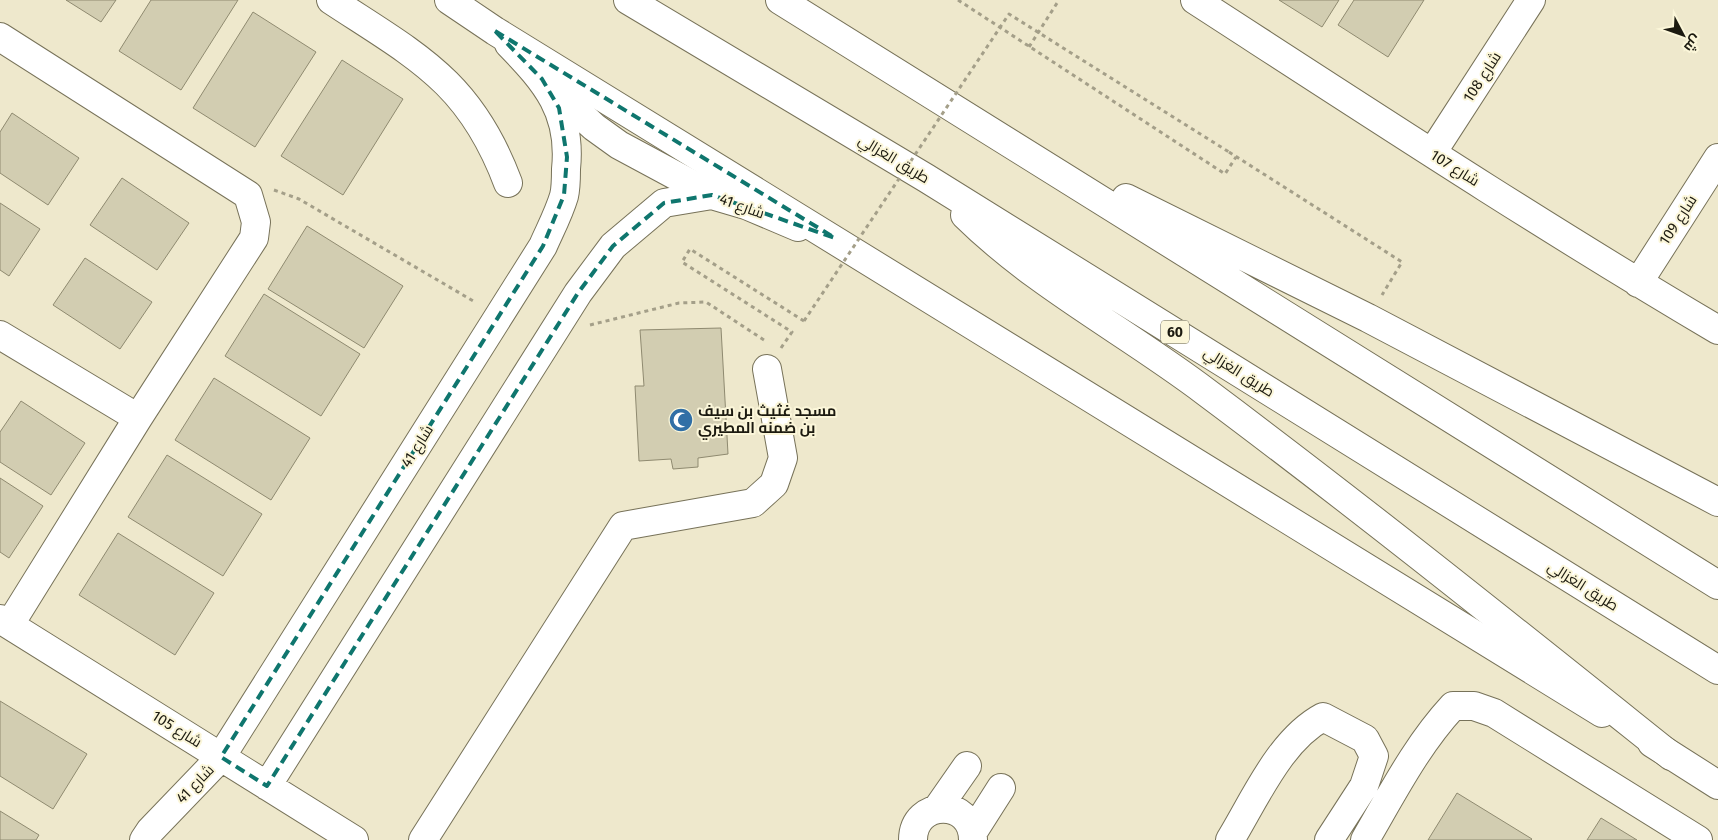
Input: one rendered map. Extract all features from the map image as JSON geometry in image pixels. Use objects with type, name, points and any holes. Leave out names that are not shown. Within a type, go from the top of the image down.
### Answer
[{"type":"main road","points":[[331,0],[419,58],[443,78],[464,101],[482,126],[497,154],[508,183]]},
{"type":"main road","points":[[449,0],[496,31],[836,238],[1718,785]]},
{"type":"main road","name":"طريق الغزالي","points":[[628,0],[926,178],[1718,670]]},
{"type":"main road","points":[[780,0],[1718,585]]},
{"type":"main road","name":"شارع 107","points":[[1195,0],[1638,283],[1718,330]]},
{"type":"main road","name":"شارع 108","points":[[1432,153],[1531,0]]},
{"type":"main road","name":"شارع 41","points":[[144,840],[150,831],[221,757],[544,246],[564,194],[568,157],[564,130],[559,108],[542,79],[496,31]]},
{"type":"main road","points":[[0,37],[248,195],[256,222],[254,238],[5,621]]},
{"type":"main road","points":[[542,79],[594,127],[619,145],[712,195]]},
{"type":"main road","points":[[979,125],[1368,318],[1718,502]]},
{"type":"main road","name":"شارع 109","points":[[1638,283],[1718,158]]},
{"type":"main road","points":[[926,178],[990,240],[1062,293],[1203,389],[1295,459],[1671,756]]},
{"type":"main road","name":"شارع 41","points":[[267,786],[562,318],[613,246],[664,203],[712,195],[746,205],[788,224],[836,238]]},
{"type":"main road","points":[[0,335],[138,418]]},
{"type":"main road","points":[[423,840],[623,526],[753,503],[774,484],[783,458],[769,357]]},
{"type":"main road","name":"شارع 105","points":[[5,621],[354,840]]},
{"type":"main road","points":[[1365,840],[1413,757],[1433,728],[1453,706],[1474,706],[1494,713],[1698,840]]},
{"type":"main road","points":[[1230,840],[1289,742],[1312,723],[1323,717],[1365,739],[1374,756],[1364,786],[1329,840]]},
{"type":"main road","points":[[937,809],[966,766]]},
{"type":"main road","points":[[973,836],[1001,788]]},
{"type":"main road","points":[[913,840],[913,833],[918,822],[926,813],[937,809],[949,809],[960,813],[968,822],[973,836]]},
{"type":"path","points":[[958,0],[1225,174],[1236,157]]},
{"type":"path","points":[[1029,47],[1059,0]]},
{"type":"path","points":[[792,332],[682,262],[690,249],[804,321],[1009,14],[1402,262],[1368,318]]},
{"type":"path","points":[[248,195],[273,189],[299,198],[500,316]]},
{"type":"path","points":[[562,318],[579,328],[679,303],[706,302],[769,357]]},
{"type":"highlighted area","points":[[495,31],[835,238],[712,195],[664,203],[613,246],[578,293],[267,786],[221,757],[543,246],[564,195],[567,157],[559,108],[542,79]]},
{"type":"building","points":[[66,0],[116,0],[101,22]]},
{"type":"building","points":[[151,0],[238,0],[181,90],[119,51]]},
{"type":"building","points":[[1279,0],[1339,0],[1322,27]]},
{"type":"building","points":[[1354,0],[1424,0],[1388,57],[1338,25]]},
{"type":"building","points":[[253,12],[316,52],[255,147],[193,108]]},
{"type":"building","points":[[342,60],[403,99],[343,195],[281,156]]},
{"type":"building","points":[[12,113],[79,158],[48,205],[0,173],[0,132]]},
{"type":"building","points":[[122,178],[189,223],[157,270],[90,225]]},
{"type":"building","points":[[0,203],[40,229],[9,276],[0,270]]},
{"type":"building","points":[[307,226],[403,286],[364,348],[268,289]]},
{"type":"building","points":[[85,258],[152,302],[120,349],[53,305]]},
{"type":"building","points":[[264,294],[360,354],[321,416],[225,356]]},
{"type":"building","name":"مسجد غثيث بن سيف بن ضمنه المطيري","points":[[721,328],[728,454],[698,458],[698,467],[673,469],[671,459],[639,461],[635,386],[644,386],[640,330]]},
{"type":"building","points":[[214,378],[310,438],[271,500],[175,440]]},
{"type":"building","points":[[21,401],[85,443],[51,495],[0,462],[0,432]]},
{"type":"building","points":[[167,455],[262,514],[223,576],[128,517]]},
{"type":"building","points":[[0,478],[43,506],[9,558],[0,552]]},
{"type":"building","points":[[118,533],[214,593],[175,655],[79,595]]},
{"type":"building","points":[[0,701],[87,754],[53,809],[0,776]]},
{"type":"building","points":[[1457,793],[1532,839],[1428,840]]},
{"type":"building","points":[[0,811],[39,835],[36,840],[0,840]]},
{"type":"building","points":[[1601,818],[1637,840],[1587,840]]},
{"type":"place","name":"مسجد غثيث بن سيف بن ضمنه المطيري","points":[[681,420]]}]
